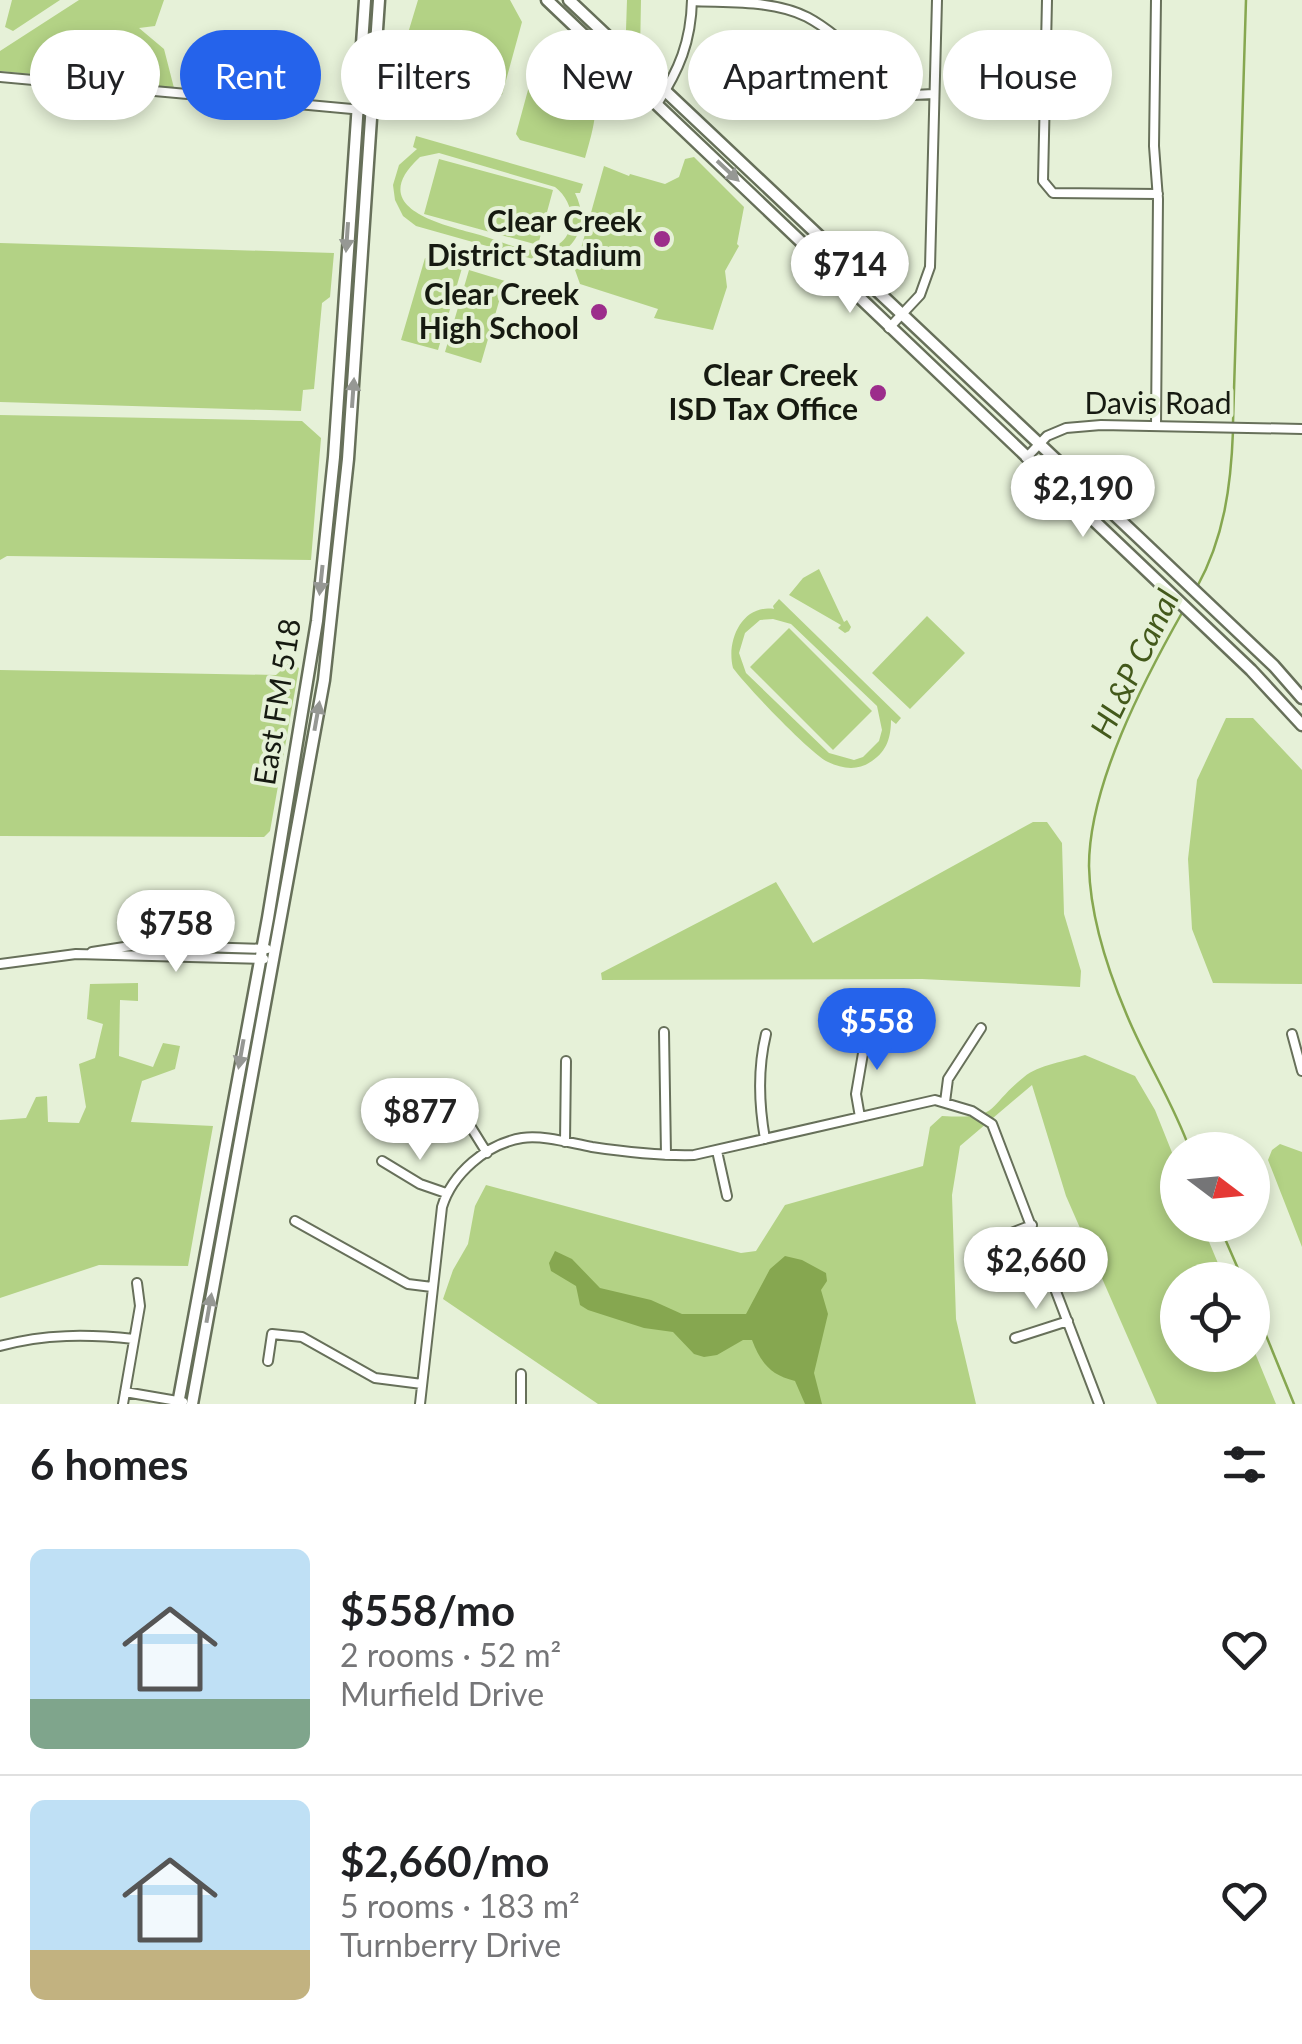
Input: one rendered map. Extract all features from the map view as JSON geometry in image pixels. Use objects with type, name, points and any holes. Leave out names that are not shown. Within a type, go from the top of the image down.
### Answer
[{"type":"main road","name":"East FM 518","points":[[363,30],[365,0]]},
{"type":"main road","name":"East FM 518","points":[[377,30],[379,0]]},
{"type":"main road","points":[[547,0],[577,30]]},
{"type":"main road","points":[[569,0],[601,30]]},
{"type":"main road","points":[[668,92],[1274,666],[1302,698]]},
{"type":"main road","points":[[668,114],[1201,622],[1302,725]]},
{"type":"main road","name":"East FM 518","points":[[178,1403],[308,677],[334,457],[356,120]]},
{"type":"main road","name":"East FM 518","points":[[192,1404],[324,680],[348,459],[371,120]]},
{"type":"main road","points":[[752,193],[764,183]]},
{"type":"main road","points":[[350,186],[367,187]]},
{"type":"main road","points":[[832,270],[842,259]]},
{"type":"main road","points":[[340,348],[356,348]]},
{"type":"main road","points":[[946,378],[959,368]]},
{"type":"main road","points":[[975,406],[986,395]]},
{"type":"main road","points":[[334,457],[348,459]]},
{"type":"main road","points":[[1125,552],[1138,537]]},
{"type":"main road","points":[[325,540],[340,542]]},
{"type":"main road","points":[[1250,670],[1267,672],[1274,666]]},
{"type":"main road","points":[[308,677],[324,680]]},
{"type":"main road","points":[[285,810],[300,812]]},
{"type":"main road","points":[[235,1090],[248,1092]]},
{"type":"street","points":[[889,328],[920,295],[930,267],[937,0]]},
{"type":"street","points":[[1047,0],[1043,181],[1053,193],[1158,194]]},
{"type":"street","points":[[1156,0],[1156,426]]},
{"type":"street","points":[[668,86],[686,51],[692,1],[763,5],[791,11],[809,18],[898,90],[914,95],[933,94]]},
{"type":"street","points":[[0,76],[341,108]]},
{"type":"street","name":"Davis Road","points":[[1026,458],[1066,428],[1302,429]]},
{"type":"street","points":[[0,964],[83,954],[273,954]]},
{"type":"street","points":[[945,1102],[948,1078],[982,1028]]},
{"type":"street","points":[[860,1116],[856,1094],[866,1030]]},
{"type":"street","points":[[664,1032],[666,1155]]},
{"type":"street","points":[[766,1034],[762,1050],[761,1116],[766,1139]]},
{"type":"street","points":[[1292,1034],[1302,1072]]},
{"type":"street","points":[[566,1060],[566,1142]]},
{"type":"street","points":[[420,1404],[446,1193],[460,1173],[487,1153],[523,1138],[666,1155],[717,1151],[935,1100],[972,1110],[992,1124],[1099,1404]]},
{"type":"street","points":[[464,1116],[487,1153]]},
{"type":"street","points":[[717,1151],[727,1196]]},
{"type":"street","points":[[382,1161],[420,1184],[446,1193]]},
{"type":"street","points":[[295,1220],[408,1284],[432,1288]]},
{"type":"street","points":[[1006,1234],[1032,1225]]},
{"type":"street","points":[[124,1404],[140,1306],[137,1282]]},
{"type":"street","points":[[1015,1338],[1068,1321]]},
{"type":"street","points":[[0,1346],[89,1334],[134,1340]]},
{"type":"street","points":[[268,1361],[272,1334],[302,1338],[374,1378],[422,1384]]},
{"type":"street","points":[[521,1374],[521,1404]]},
{"type":"street","points":[[125,1392],[192,1404]]},
{"type":"shaded area","points":[[12,0],[60,0],[13,31],[5,27]]},
{"type":"shaded area","points":[[79,0],[164,0],[155,26],[139,28],[141,30],[33,30]]},
{"type":"shaded area","points":[[418,0],[510,0],[522,22],[506,80],[506,30],[409,30]]},
{"type":"shaded area","points":[[627,0],[641,0],[640,30],[626,30]]},
{"type":"shaded area","points":[[30,32],[30,74],[0,71],[0,51]]},
{"type":"shaded area","points":[[160,46],[164,49],[174,88],[160,87]]},
{"type":"shaded area","points":[[526,97],[526,120],[594,120],[585,158],[520,140],[516,134]]},
{"type":"shaded area","points":[[416,136],[583,184],[580,193],[575,193],[581,218],[575,239],[558,254],[533,259],[416,226],[403,216],[393,185],[399,165],[417,149],[413,147]],"holes":[[[439,153],[555,187],[568,204],[571,224],[562,242],[541,250],[510,245],[431,220],[405,202],[400,190],[405,175],[420,157]]]},
{"type":"shaded area","name":"Clear Creek District Stadium","points":[[694,157],[744,207],[739,246],[725,271],[727,287],[713,330],[654,318],[658,309],[580,284],[575,270],[604,166],[665,184],[679,177],[685,159]]},
{"type":"shaded area","points":[[439,159],[553,190],[538,245],[424,214]]},
{"type":"shaded area","points":[[0,243],[334,253],[330,297],[322,303],[314,389],[303,390],[301,411],[0,402]]},
{"type":"shaded area","points":[[425,258],[462,268],[438,350],[401,340]]},
{"type":"shaded area","points":[[469,270],[505,281],[481,363],[445,352]]},
{"type":"shaded area","points":[[0,415],[302,421],[321,438],[311,560],[7,556],[0,560]]},
{"type":"shaded area","points":[[819,569],[844,622],[847,620],[851,627],[845,633],[838,628],[841,625],[789,595],[803,578]]},
{"type":"shaded area","points":[[779,599],[901,718],[896,724],[891,720],[887,743],[872,761],[850,768],[828,762],[807,746],[733,668],[732,647],[739,626],[753,612],[774,609]],"holes":[[[760,620],[791,624],[877,706],[882,730],[879,741],[863,757],[854,760],[829,753],[746,673],[739,653],[745,633]]]},
{"type":"shaded area","points":[[927,616],[965,653],[910,709],[872,673]]},
{"type":"shaded area","points":[[789,628],[872,711],[833,750],[750,667]]},
{"type":"shaded area","points":[[290,662],[299,668],[270,831],[264,837],[0,836],[0,670],[276,675]]},
{"type":"shaded area","points":[[1226,718],[1253,718],[1302,770],[1302,984],[1213,983],[1192,929],[1188,859],[1197,780]]},
{"type":"shaded area","points":[[1033,822],[1047,822],[1062,843],[1064,914],[1081,971],[1080,987],[922,979],[602,980],[601,973],[776,882],[813,943]]},
{"type":"shaded area","points":[[138,983],[138,1001],[120,1000],[119,1056],[153,1067],[163,1043],[180,1046],[175,1069],[142,1081],[131,1122],[213,1126],[188,1266],[99,1265],[0,1298],[0,1120],[26,1118],[36,1097],[47,1096],[48,1122],[79,1123],[86,1107],[79,1064],[95,1058],[103,1024],[87,1019],[90,984]]},
{"type":"shaded area","points":[[1085,1055],[1135,1076],[1164,1132],[1160,1132],[1160,1242],[1209,1242],[1217,1262],[1160,1262],[1160,1372],[1263,1372],[1276,1404],[1157,1404],[1066,1196],[1032,1085],[960,1146],[952,1195],[956,1319],[976,1404],[598,1404],[443,1299],[468,1244],[475,1206],[486,1185],[741,1253],[756,1251],[785,1205],[923,1166],[930,1127],[942,1116],[984,1113],[1030,1073]]},
{"type":"shaded area","points":[[1280,1144],[1302,1152],[1302,1247],[1270,1165],[1272,1150]]},
{"type":"shaded area","points":[[555,1251],[572,1259],[600,1288],[651,1300],[682,1314],[746,1314],[770,1269],[785,1256],[826,1273],[827,1281],[821,1290],[828,1314],[814,1373],[822,1404],[805,1404],[795,1381],[768,1367],[752,1340],[743,1340],[717,1355],[704,1357],[694,1354],[673,1332],[644,1328],[588,1310],[580,1305],[576,1286],[551,1271],[549,1263]]},
{"type":"waterway","name":"HL&P Canal","points":[[1233,423],[1246,0]]},
{"type":"waterway","name":"HL&P Canal","points":[[1197,587],[1214,550],[1224,511],[1233,431]]},
{"type":"waterway","name":"HL&P Canal","points":[[1183,611],[1136,701],[1108,768],[1091,835],[1089,866],[1096,922],[1112,978],[1183,1132]]},
{"type":"waterway","name":"HL&P Canal","points":[[1226,1242],[1235,1262]]},
{"type":"waterway","name":"HL&P Canal","points":[[1270,1345],[1294,1404]]},
{"type":"place","name":"Clear Creek District Stadium","points":[[662,239]]},
{"type":"place","name":"Clear Creek High School","points":[[599,312]]},
{"type":"place","name":"Clear Creek ISD Tax Office","points":[[878,393]]}]
